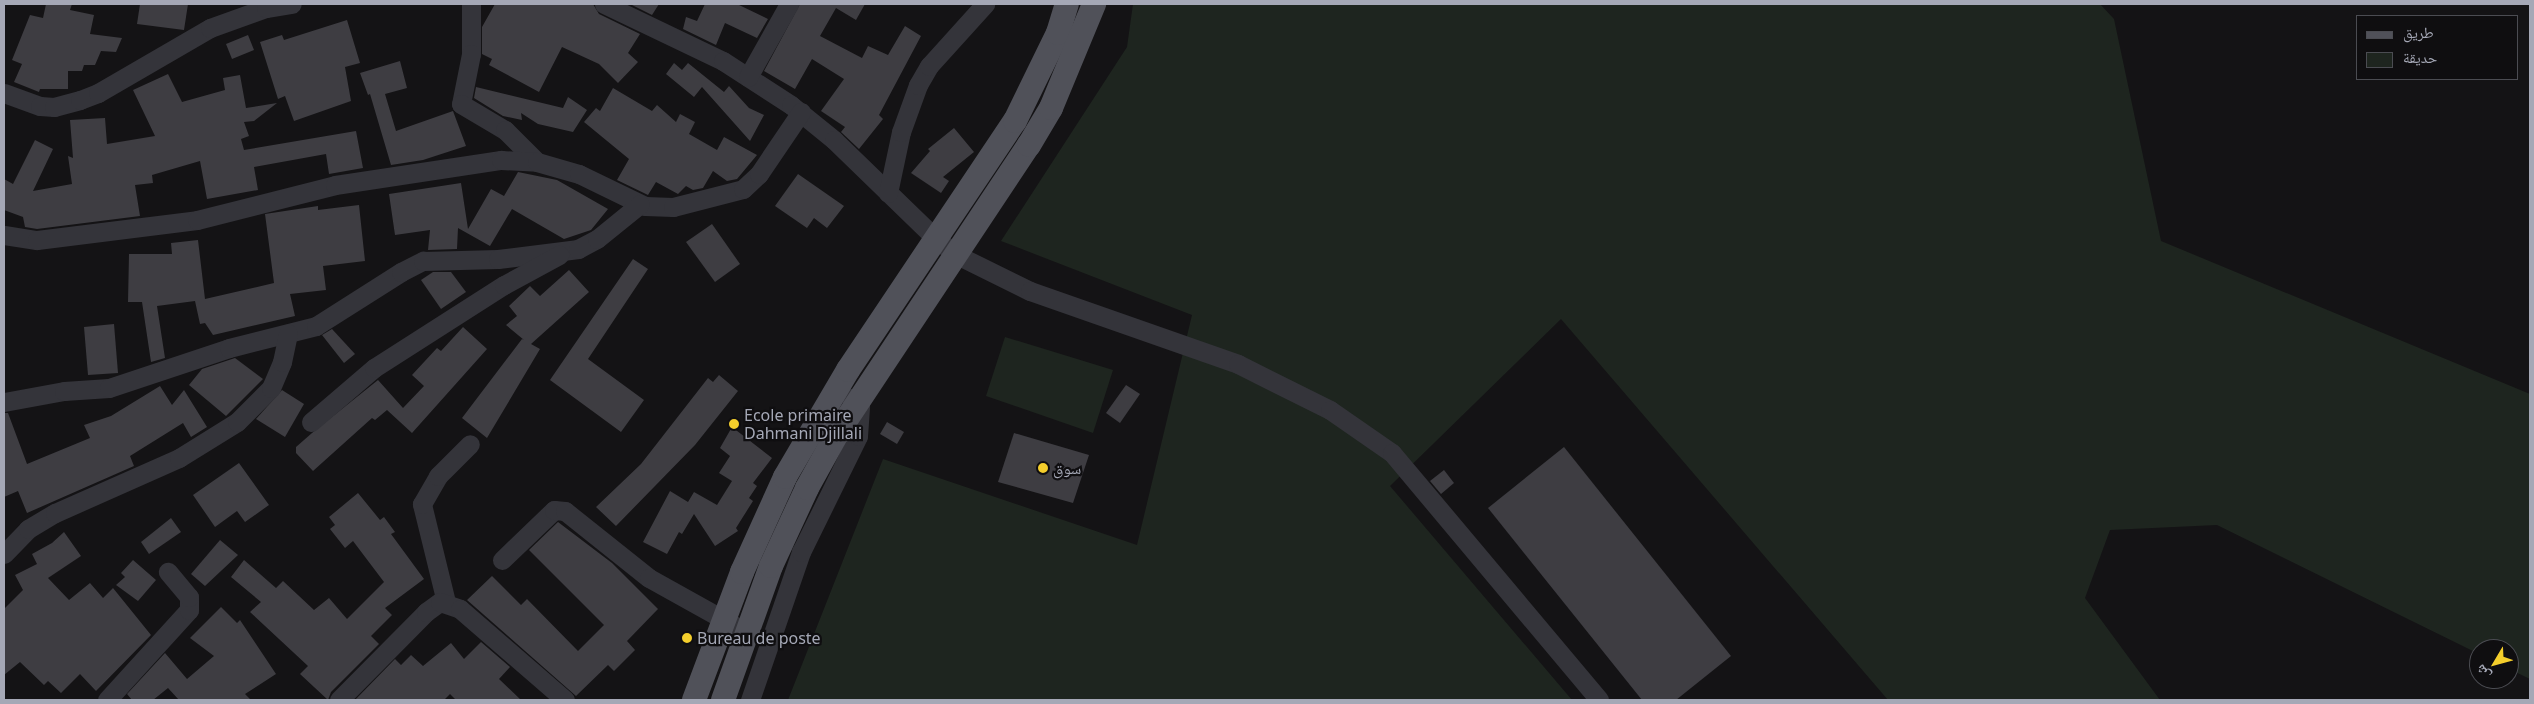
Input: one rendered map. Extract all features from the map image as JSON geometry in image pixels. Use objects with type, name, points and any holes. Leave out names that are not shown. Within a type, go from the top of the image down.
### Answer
[{"type":"main road","points":[[694,700],[723,620],[766,516],[837,387],[1015,121],[1058,33],[1067,4]]},
{"type":"main road","points":[[723,700],[771,566],[806,488],[857,403],[957,254],[1051,108],[1094,4]]},
{"type":"street","points":[[4,93],[40,106],[54,106],[80,100],[98,93],[210,28],[266,8],[292,4]]},
{"type":"street","points":[[471,4],[470,62],[461,104],[505,130],[537,162]]},
{"type":"street","points":[[604,4],[723,61],[801,112],[935,238],[957,254],[1030,291],[1238,364],[1330,410],[1392,453],[1599,700]]},
{"type":"street","points":[[748,77],[789,4]]},
{"type":"street","points":[[888,193],[901,132],[918,85],[929,66],[985,4]]},
{"type":"street","points":[[4,234],[27,240],[74,237],[197,220],[335,185],[501,160],[537,162],[579,174],[649,207],[673,207],[739,192],[759,174],[801,112]]},
{"type":"street","points":[[312,422],[374,368],[496,290],[564,252],[597,239],[640,204]]},
{"type":"street","points":[[4,402],[64,391],[109,388],[229,348],[316,326],[401,272],[423,261],[498,259],[564,252]]},
{"type":"street","points":[[4,554],[28,529],[55,513],[179,458],[244,417],[271,388],[282,362],[288,334]]},
{"type":"street","points":[[750,700],[801,552],[858,436],[862,417],[857,403],[837,387]]},
{"type":"street","points":[[446,602],[422,504],[438,476],[470,444]]},
{"type":"street","points":[[502,560],[535,526],[559,509],[566,511],[649,578],[746,632]]},
{"type":"street","points":[[107,700],[190,610],[189,597],[168,572]]},
{"type":"street","points":[[339,700],[426,612],[435,604],[446,602],[460,609],[490,632],[565,700]]},
{"type":"green space","points":[[1133,4],[2100,4],[2114,19],[2161,241],[2530,394],[2530,679],[2519,674],[2519,639],[2469,639],[2469,649],[2217,525],[2110,530],[2085,598],[2160,700],[1888,700],[1561,319],[1390,486],[1572,700],[788,700],[883,459],[1137,545],[1192,315],[1001,241],[1127,47]]},
{"type":"green space","points":[[1005,337],[1113,370],[1093,433],[986,396]]},
{"type":"building","points":[[46,4],[72,4],[70,10],[94,15],[90,34],[122,38],[116,52],[101,51],[95,65],[84,65],[82,71],[68,71],[68,89],[40,89],[39,92],[14,82],[22,64],[12,60],[30,15],[43,18]]},
{"type":"building","points":[[140,4],[188,4],[184,30],[137,24]]},
{"type":"building","points":[[495,4],[593,4],[599,14],[640,34],[628,53],[638,62],[618,83],[599,64],[562,47],[539,92],[489,65],[492,59],[482,54],[482,27]]},
{"type":"building","points":[[630,4],[659,4],[652,15]]},
{"type":"building","points":[[705,4],[737,4],[768,19],[757,38],[725,23],[716,45],[683,29],[686,17],[697,21]]},
{"type":"building","points":[[800,4],[865,4],[856,20],[836,8],[820,36],[862,58],[868,46],[888,55],[905,26],[921,36],[879,115],[883,119],[859,149],[841,132],[845,127],[821,111],[844,79],[812,59],[795,89],[764,71]]},
{"type":"building","points":[[347,20],[360,63],[345,67],[351,101],[294,121],[285,96],[278,99],[260,42],[282,35],[284,40]]},
{"type":"building","points":[[248,35],[254,50],[232,59],[226,44]]},
{"type":"building","points":[[400,61],[407,88],[385,94],[396,131],[453,111],[466,146],[423,160],[391,165],[370,94],[368,95],[360,73]]},
{"type":"building","points":[[674,63],[682,70],[688,63],[724,92],[729,86],[749,108],[764,115],[750,141],[702,87],[694,97],[666,74]]},
{"type":"building","points":[[168,74],[182,102],[225,90],[223,78],[240,75],[246,108],[277,103],[254,121],[244,122],[249,136],[241,139],[244,150],[356,131],[363,168],[329,174],[326,154],[254,167],[258,190],[207,199],[200,161],[152,175],[153,183],[135,185],[140,216],[37,229],[25,227],[23,217],[4,210],[4,179],[13,184],[35,140],[53,149],[33,191],[72,184],[68,156],[73,158],[70,120],[105,118],[107,144],[155,136],[133,90]]},
{"type":"building","points":[[476,87],[563,108],[568,97],[587,110],[573,132],[538,124],[521,113],[522,120],[503,116],[474,98]]},
{"type":"building","points":[[613,88],[652,111],[657,105],[676,122],[680,114],[695,122],[689,134],[717,150],[724,137],[757,155],[737,179],[727,181],[713,171],[703,188],[693,190],[686,186],[678,194],[656,182],[648,195],[617,180],[629,159],[584,122],[596,108],[600,111]]},
{"type":"building","points":[[954,128],[974,152],[943,177],[949,181],[941,193],[911,173],[930,151],[928,149]]},
{"type":"building","points":[[518,172],[557,180],[608,209],[591,230],[564,239],[512,209],[490,246],[458,228],[457,249],[428,250],[430,230],[395,235],[389,194],[461,183],[468,229],[491,189],[504,196]]},
{"type":"building","points":[[798,174],[844,206],[827,228],[814,218],[807,228],[775,206]]},
{"type":"building","points":[[359,205],[365,261],[323,266],[326,290],[290,294],[295,316],[213,335],[205,323],[200,324],[195,301],[157,306],[165,358],[151,362],[142,302],[128,302],[129,254],[172,254],[171,243],[198,240],[205,299],[274,283],[265,214],[318,206],[318,210]]},
{"type":"building","points":[[712,224],[740,264],[715,282],[686,242]]},
{"type":"building","points":[[633,259],[648,269],[588,359],[644,400],[621,432],[550,380]]},
{"type":"building","points":[[569,270],[589,292],[531,344],[540,349],[487,438],[462,418],[522,339],[524,340],[506,325],[517,316],[509,306],[530,286],[540,296]]},
{"type":"building","points":[[433,272],[451,272],[466,292],[441,309],[421,280]]},
{"type":"building","points":[[114,324],[118,373],[88,375],[84,327]]},
{"type":"building","points":[[463,327],[487,349],[412,433],[387,410],[375,420],[372,418],[313,471],[296,453],[296,447],[378,380],[403,408],[424,386],[412,375],[437,348],[441,351]]},
{"type":"building","points":[[332,329],[355,354],[344,363],[322,335]]},
{"type":"building","points":[[235,358],[263,379],[226,416],[189,385],[202,369]]},
{"type":"building","points":[[719,375],[738,391],[695,445],[616,526],[596,507],[641,464],[708,378],[713,382]]},
{"type":"building","points":[[1126,385],[1140,394],[1120,423],[1106,413]]},
{"type":"building","points":[[160,386],[172,405],[184,390],[207,427],[191,437],[183,423],[130,456],[134,466],[27,513],[18,491],[4,497],[4,413],[8,413],[27,464],[90,438],[84,425],[111,416]]},
{"type":"building","points":[[282,390],[304,404],[285,437],[256,419]]},
{"type":"building","points":[[887,422],[904,432],[897,444],[880,434]]},
{"type":"building","points":[[732,427],[772,458],[753,483],[757,486],[749,498],[753,501],[736,528],[738,531],[715,546],[694,514],[682,534],[679,532],[667,554],[643,542],[670,491],[688,502],[694,492],[717,505],[732,481],[719,473],[730,456],[720,448]]},
{"type":"building","name":"سوق","points":[[1014,433],[1089,455],[1073,503],[998,482]]},
{"type":"building","points":[[1564,447],[1731,656],[1676,700],[1642,700],[1488,508]]},
{"type":"building","points":[[239,463],[269,505],[245,522],[237,511],[215,527],[193,495]]},
{"type":"building","points":[[1444,470],[1454,483],[1441,494],[1430,481]]},
{"type":"building","points":[[358,493],[380,520],[384,517],[395,532],[391,534],[424,579],[385,608],[392,615],[371,636],[379,644],[331,692],[328,700],[300,674],[308,666],[250,612],[261,602],[231,577],[244,560],[276,588],[283,581],[314,610],[329,598],[347,619],[384,582],[353,541],[345,548],[330,529],[335,525],[329,517]]},
{"type":"building","points":[[171,518],[181,532],[149,554],[141,542]]},
{"type":"building","points":[[558,522],[612,563],[658,609],[627,641],[635,650],[614,671],[608,665],[576,696],[467,600],[492,576],[521,605],[527,599],[578,651],[604,625],[529,550]]},
{"type":"building","points":[[64,532],[81,556],[48,578],[69,600],[90,583],[103,598],[113,588],[151,635],[96,691],[80,674],[61,693],[48,681],[44,685],[20,662],[4,675],[4,609],[23,590],[15,575],[37,564],[32,554],[52,543]]},
{"type":"building","points":[[220,540],[238,555],[205,586],[191,574]]},
{"type":"building","points":[[133,560],[156,580],[138,601],[116,585],[125,577],[121,573]]},
{"type":"building","points":[[221,607],[237,623],[240,620],[276,674],[245,694],[251,700],[179,700],[168,688],[153,700],[132,700],[127,694],[165,653],[187,679],[214,656],[190,638]]},
{"type":"building","points":[[481,642],[510,667],[499,679],[521,700],[456,700],[450,694],[444,700],[355,700],[395,659],[401,665],[411,655],[423,666],[451,643],[464,659]]},
{"type":"place","name":"Ecole primaire Dahmani Djillali","points":[[734,424]]},
{"type":"place","name":"سوق","points":[[1043,468]]},
{"type":"place","name":"Bureau de poste","points":[[687,638]]}]
